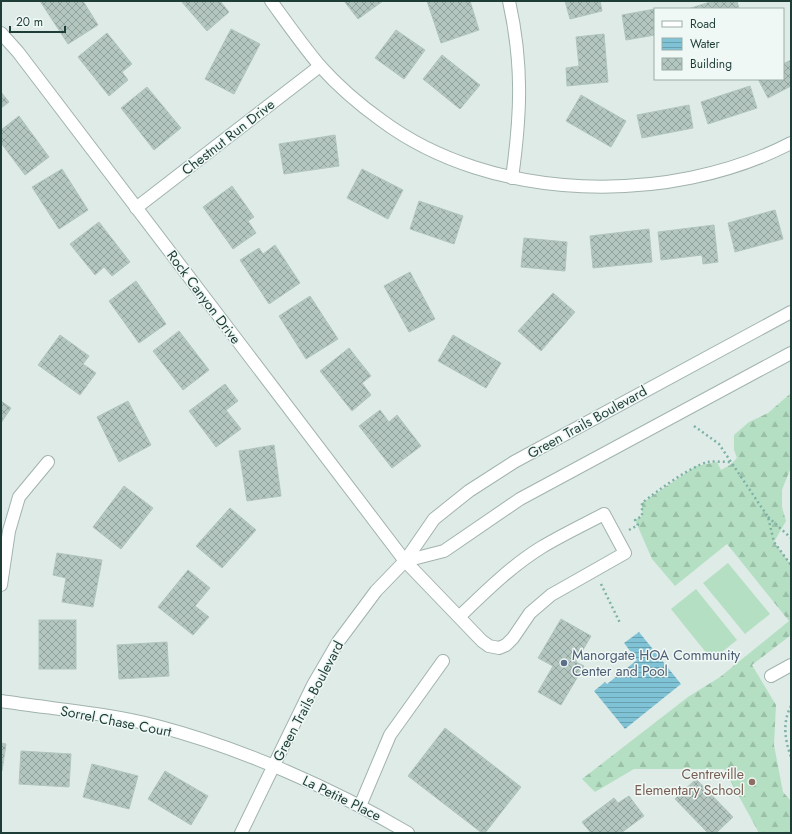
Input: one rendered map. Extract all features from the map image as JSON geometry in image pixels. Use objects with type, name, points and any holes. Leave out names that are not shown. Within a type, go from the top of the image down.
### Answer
[{"type":"street","points":[[271,1],[320,66],[338,84],[382,120],[414,142],[457,161],[512,178],[561,185],[598,187],[641,185],[678,180],[717,171],[791,143]]},
{"type":"street","points":[[509,1],[519,62],[520,94],[518,133],[512,178]]},
{"type":"street","name":"Rock Canyon Drive","points":[[1,33],[18,52],[405,561],[489,646],[499,648],[506,645],[513,638],[530,613],[546,599],[624,554],[616,536]]},
{"type":"street","name":"Chestnut Run Drive","points":[[136,208],[320,66]]},
{"type":"street","name":"Green Trails Boulevard","points":[[241,833],[313,685],[338,642],[376,591],[405,561],[434,519],[469,491],[514,462],[791,312]]},
{"type":"street","points":[[405,561],[444,551],[520,499],[791,353]]},
{"type":"street","points":[[1,585],[11,521],[19,497],[48,462]]},
{"type":"street","points":[[459,617],[500,577],[520,562],[542,547],[604,514],[616,536]]},
{"type":"street","points":[[360,806],[390,735],[443,661]]},
{"type":"street","points":[[771,676],[791,665]]},
{"type":"street","name":"Sorrel Chase Court","points":[[1,701],[157,726],[218,745],[273,767]]},
{"type":"street","name":"La Petite Place","points":[[273,767],[312,783],[360,806],[408,833]]},
{"type":"path","points":[[694,426],[719,444],[768,517],[791,538]]},
{"type":"path","points":[[616,536],[638,525],[635,520],[642,516],[642,503],[696,466],[708,462],[731,462]]},
{"type":"path","points":[[768,517],[774,542],[791,565]]},
{"type":"path","points":[[594,571],[620,623]]},
{"type":"path","points":[[791,706],[786,716],[786,741],[791,757]]},
{"type":"green space","points":[[791,393],[791,467],[782,490],[782,507],[786,521],[774,542],[791,565],[791,635],[752,665],[776,705],[774,745],[783,792],[791,801],[791,833],[759,833],[724,769],[634,769],[595,792],[582,779],[688,697],[720,677],[789,621],[727,544],[675,586],[652,559],[635,520],[642,516],[642,503],[696,466],[717,462],[721,470],[730,465],[737,458],[734,450],[734,435],[749,422],[768,413]]},
{"type":"green space","points":[[728,563],[770,614],[745,634],[703,583]]},
{"type":"green space","points":[[696,589],[737,640],[712,660],[671,609]]},
{"type":"water","points":[[639,632],[681,684],[625,729],[594,691],[605,682],[607,684],[637,660],[624,643]]},
{"type":"building","points":[[40,1],[83,1],[98,25],[68,44]]},
{"type":"building","points":[[181,1],[220,1],[229,12],[207,31]]},
{"type":"building","points":[[344,1],[383,1],[358,19]]},
{"type":"building","points":[[427,1],[470,1],[479,30],[441,43]]},
{"type":"building","points":[[565,1],[600,1],[602,11],[570,19]]},
{"type":"building","points":[[713,1],[737,1],[739,8],[691,8]]},
{"type":"building","points":[[654,9],[654,35],[626,40],[622,15]]},
{"type":"building","points":[[231,29],[260,44],[234,94],[205,79]]},
{"type":"building","points":[[396,30],[425,50],[404,79],[375,58]]},
{"type":"building","points":[[107,33],[132,64],[122,72],[128,80],[109,96],[78,57]]},
{"type":"building","points":[[604,34],[608,82],[567,86],[566,68],[579,66],[576,37]]},
{"type":"building","points":[[442,55],[480,85],[460,109],[423,79]]},
{"type":"building","points":[[791,60],[791,86],[768,98],[759,80],[784,80],[784,64]]},
{"type":"building","points":[[750,86],[757,108],[708,124],[701,102]]},
{"type":"building","points":[[147,87],[181,128],[154,150],[121,108]]},
{"type":"building","points":[[1,92],[9,102],[1,108]]},
{"type":"building","points":[[581,95],[626,121],[611,147],[566,121]]},
{"type":"building","points":[[689,105],[693,128],[642,138],[637,115]]},
{"type":"building","points":[[19,116],[49,157],[25,175],[1,143],[1,130]]},
{"type":"building","points":[[335,135],[339,166],[284,174],[279,144]]},
{"type":"building","points":[[62,169],[88,210],[59,229],[32,187]]},
{"type":"building","points":[[362,169],[403,190],[388,219],[347,198]]},
{"type":"building","points":[[232,186],[254,217],[248,221],[256,233],[233,249],[203,207]]},
{"type":"building","points":[[419,201],[463,216],[454,244],[410,229]]},
{"type":"building","points":[[775,210],[783,239],[735,252],[728,223]]},
{"type":"building","points":[[99,222],[130,262],[112,276],[104,267],[95,275],[70,244]]},
{"type":"building","points":[[714,225],[718,262],[703,264],[702,255],[661,260],[658,232]]},
{"type":"building","points":[[649,229],[652,262],[593,268],[590,236]]},
{"type":"building","points":[[524,238],[567,242],[565,271],[521,267]]},
{"type":"building","points":[[275,245],[300,283],[269,304],[240,260],[259,248],[263,254]]},
{"type":"building","points":[[410,272],[435,319],[409,332],[384,286]]},
{"type":"building","points":[[136,281],[166,324],[139,343],[109,301]]},
{"type":"building","points":[[553,293],[575,312],[541,351],[518,331]]},
{"type":"building","points":[[310,296],[338,339],[306,359],[279,316]]},
{"type":"building","points":[[179,331],[209,370],[183,390],[153,351]]},
{"type":"building","points":[[60,335],[89,356],[83,364],[96,373],[80,395],[38,365]]},
{"type":"building","points":[[453,335],[501,363],[486,388],[438,361]]},
{"type":"building","points":[[349,348],[371,376],[362,383],[371,395],[352,411],[320,371]]},
{"type":"building","points":[[225,384],[238,401],[226,410],[241,429],[216,447],[189,411]]},
{"type":"building","points":[[1,401],[11,408],[1,423]]},
{"type":"building","points":[[128,401],[151,445],[119,462],[97,417]]},
{"type":"building","points":[[380,410],[389,422],[397,415],[421,446],[392,468],[359,426]]},
{"type":"building","points":[[274,445],[281,496],[247,501],[239,451]]},
{"type":"building","points":[[124,486],[153,508],[121,549],[93,527]]},
{"type":"building","points":[[230,508],[256,530],[222,568],[196,546]]},
{"type":"building","points":[[57,553],[102,560],[93,607],[62,602],[66,578],[53,575]]},
{"type":"building","points":[[188,570],[210,588],[195,606],[209,617],[193,635],[158,607]]},
{"type":"building","name":"Manorgate HOA Community Center and Pool","points":[[561,619],[591,636],[576,662],[584,666],[561,705],[538,692],[553,666],[538,658]]},
{"type":"building","points":[[39,620],[76,620],[76,669],[39,669]]},
{"type":"building","points":[[167,642],[169,676],[119,679],[117,645]]},
{"type":"building","points":[[445,728],[521,787],[485,833],[482,833],[408,776]]},
{"type":"building","points":[[1,743],[6,744],[2,771],[1,771]]},
{"type":"building","points":[[21,751],[71,754],[69,787],[19,784]]},
{"type":"building","points":[[92,764],[138,776],[129,809],[83,797]]},
{"type":"building","points":[[165,771],[208,796],[191,825],[148,799]]},
{"type":"building","points":[[696,779],[733,817],[716,833],[708,833],[675,799]]},
{"type":"building","points":[[629,796],[644,816],[621,833],[591,833],[582,822],[614,798],[618,803]]},
{"type":"place","name":"Manorgate HOA Community Center and Pool","points":[[564,663]]},
{"type":"place","name":"Centreville Elementary School","points":[[752,782]]}]
